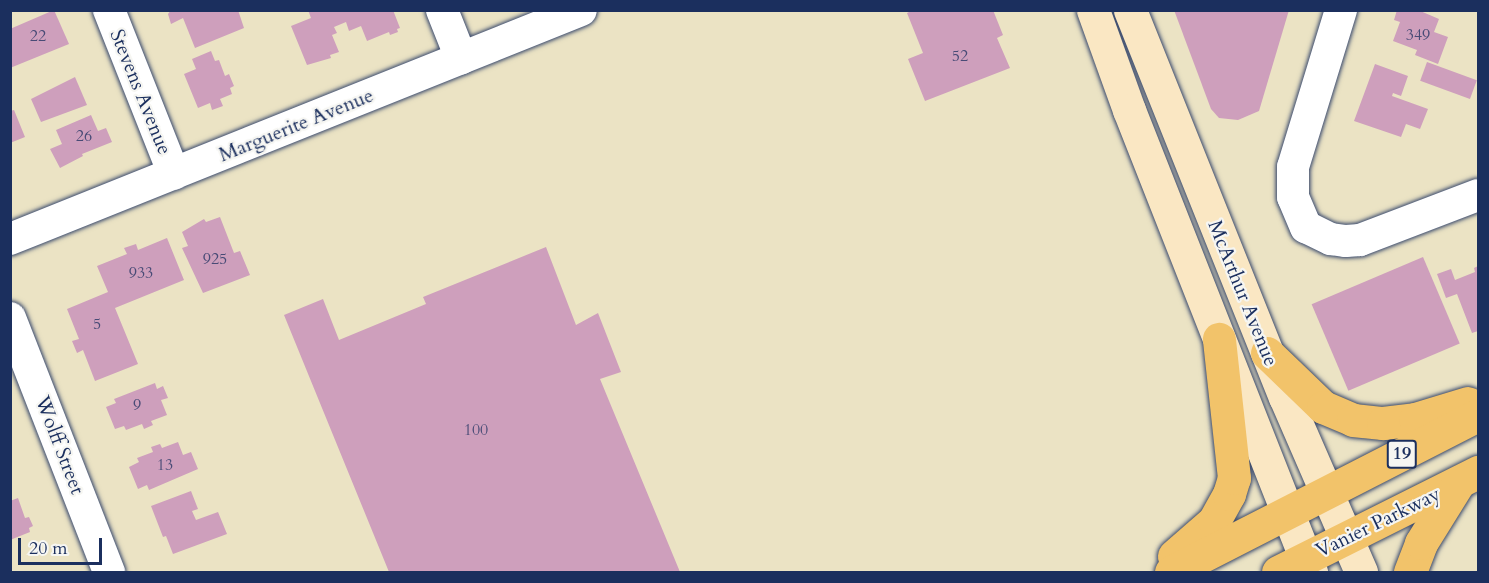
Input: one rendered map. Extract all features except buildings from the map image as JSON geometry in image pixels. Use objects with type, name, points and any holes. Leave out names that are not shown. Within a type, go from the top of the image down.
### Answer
[{"type":"main road","name":"McArthur Avenue","points":[[1093,10],[1129,111],[1287,513],[1298,568]]},
{"type":"main road","name":"McArthur Avenue","points":[[1130,10],[1267,353],[1361,573]]},
{"type":"main road","points":[[1155,573],[1214,521],[1234,478],[1219,339]]},
{"type":"main road","points":[[1267,353],[1323,408],[1353,420],[1383,423],[1415,419],[1479,400]]},
{"type":"main road","name":"19","points":[[1171,573],[1479,416]]},
{"type":"main road","points":[[1410,573],[1421,543],[1469,477]]},
{"type":"main road","name":"Vanier Parkway","points":[[1298,568],[1346,538],[1469,477]]},
{"type":"street","name":"Stevens Avenue","points":[[109,10],[174,174]]},
{"type":"street","points":[[442,10],[461,58]]},
{"type":"street","name":"Marguerite Avenue","points":[[10,239],[581,10]]},
{"type":"street","points":[[1341,10],[1293,166],[1293,197],[1306,227],[1331,239],[1346,242],[1360,240],[1479,195]]},
{"type":"street","name":"Wolff Street","points":[[10,318],[109,573]]}]
